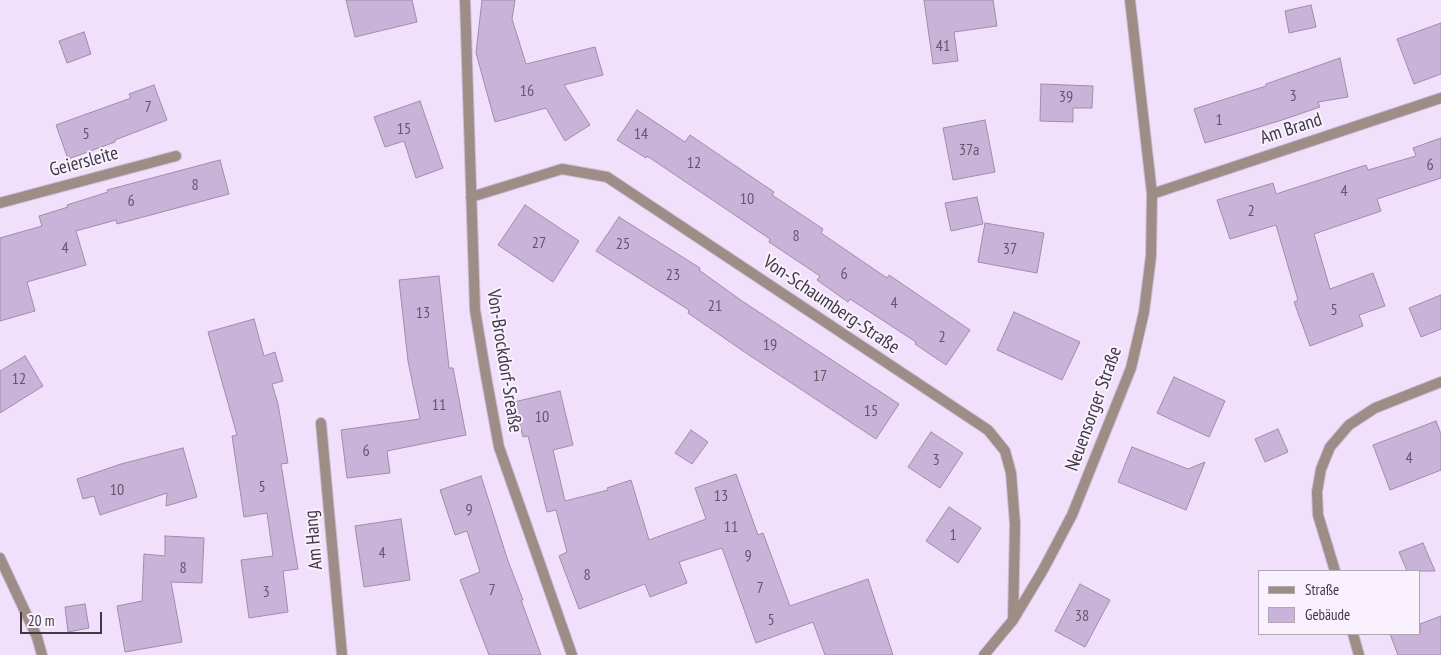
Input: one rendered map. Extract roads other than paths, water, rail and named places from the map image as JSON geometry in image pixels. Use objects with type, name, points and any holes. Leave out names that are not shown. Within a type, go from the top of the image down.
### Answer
[{"type":"street","name":"Von-Brockdorf-Sreaße","points":[[465,0],[475,310],[499,447],[572,655]]},
{"type":"street","name":"Neuensorger Straße","points":[[984,655],[1013,620],[1043,570],[1072,515],[1131,368],[1144,312],[1151,256],[1152,194],[1130,0]]},
{"type":"street","name":"Am Brand","points":[[1152,194],[1441,98]]},
{"type":"street","name":"Geiersleite","points":[[0,202],[176,156]]},
{"type":"street","name":"Von-Schaumberg-Straße","points":[[471,197],[562,169],[607,178],[988,430],[1005,451],[1011,474],[1015,524],[1013,620]]},
{"type":"street","points":[[1334,570],[1318,515],[1317,492],[1321,469],[1330,447],[1349,425],[1375,408],[1441,382]]},
{"type":"street","name":"Am Hang","points":[[321,423],[342,655]]},
{"type":"street","points":[[0,558],[37,637],[42,655]]},
{"type":"street","points":[[1353,635],[1359,655]]}]
